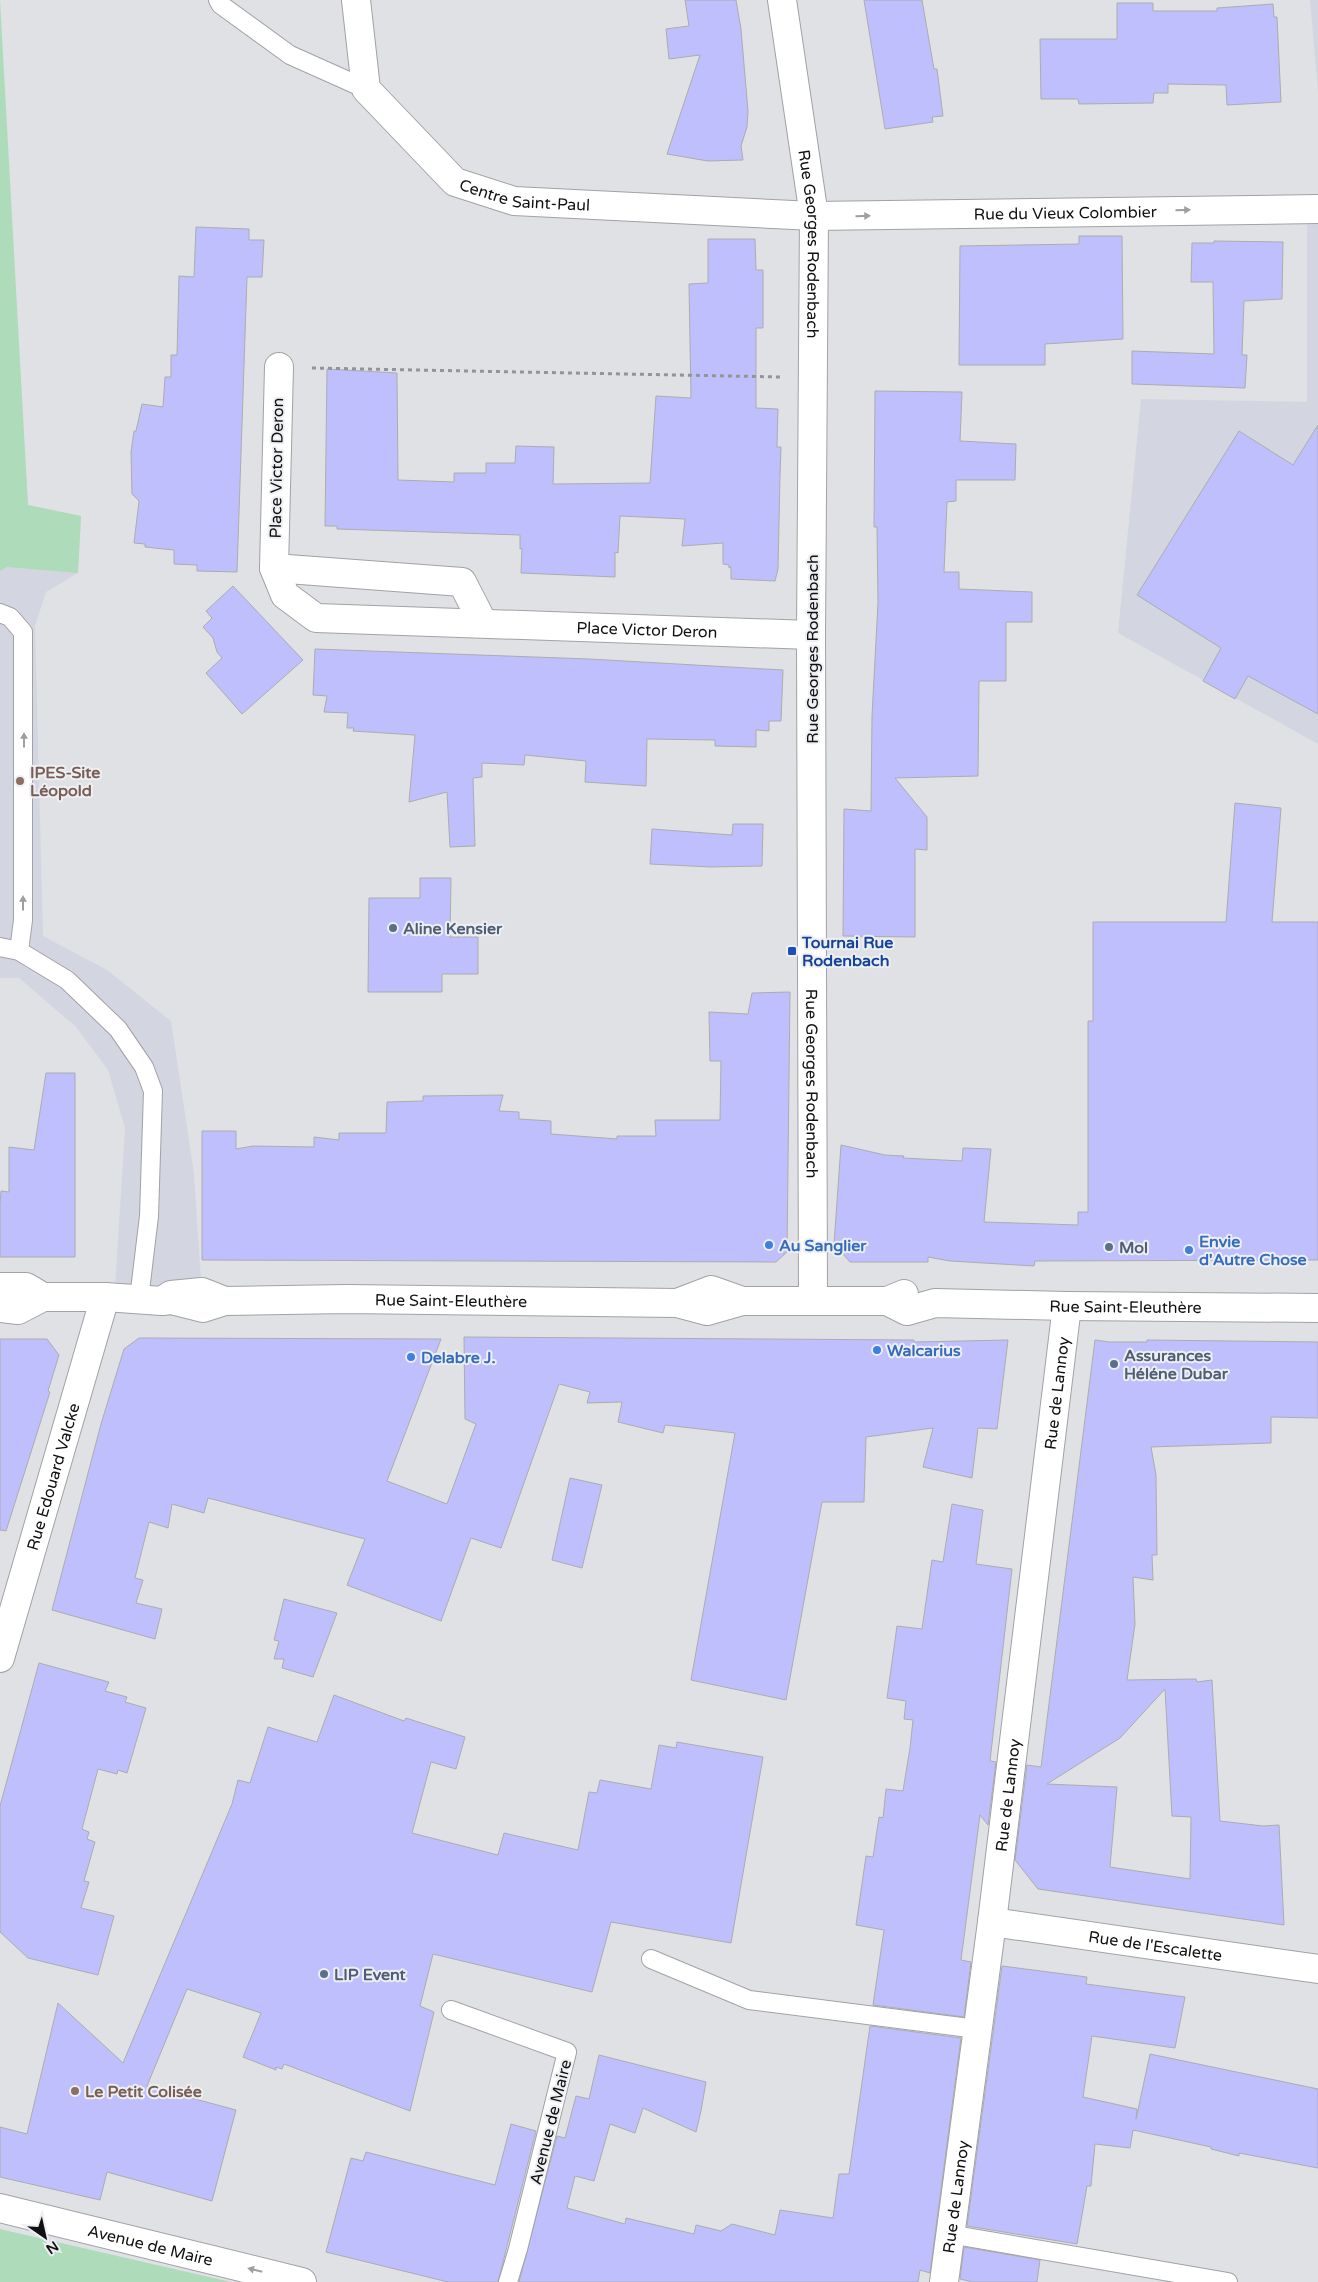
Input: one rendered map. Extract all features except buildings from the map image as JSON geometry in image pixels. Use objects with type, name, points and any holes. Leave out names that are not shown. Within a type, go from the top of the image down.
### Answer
[{"type":"street","points":[[356,0],[366,89]]},
{"type":"street","name":"Rue Georges Rodenbach","points":[[782,0],[814,216],[811,635],[813,1300]]},
{"type":"street","name":"Centre Saint-Paul","points":[[366,89],[455,182],[514,201],[814,216]]},
{"type":"street","name":"Rue du Vieux Colombier","points":[[814,216],[1318,209]]},
{"type":"street","name":"Place Victor Deron","points":[[279,367],[274,568],[285,595],[316,618],[811,635]]},
{"type":"street","points":[[274,568],[462,582],[483,624]]},
{"type":"street","name":"Rue Saint-Eleuthère","points":[[0,1287],[26,1287],[44,1297]]},
{"type":"street","name":"Rue Saint-Eleuthère","points":[[0,1308],[18,1310],[44,1297],[105,1297],[151,1300],[202,1292],[226,1301],[347,1299],[677,1303],[707,1311],[742,1301],[813,1300],[887,1301],[907,1311],[934,1303],[1318,1308]]},
{"type":"street","name":"Rue Edouard Valcke","points":[[0,1658],[105,1297]]},
{"type":"street","name":"Rue de Lannoy","points":[[944,2282],[992,1922],[1067,1306]]},
{"type":"street","name":"Rue de l'Escalette","points":[[992,1922],[1318,1969]]},
{"type":"street","name":"Avenue de Maire","points":[[0,2208],[302,2282]]},
{"type":"lane","points":[[218,0],[221,5],[290,55],[366,89]]},
{"type":"lane","points":[[0,613],[10,617],[24,632],[24,920],[19,951]]},
{"type":"lane","points":[[0,947],[19,951],[68,980],[118,1029],[144,1067],[153,1091],[149,1216],[151,1300]]},
{"type":"lane","points":[[651,1959],[749,2000],[977,2029]]},
{"type":"lane","name":"Avenue de Maire","points":[[451,2010],[567,2052],[518,2250],[508,2282]]},
{"type":"lane","points":[[949,2234],[1228,2282]]},
{"type":"path","points":[[279,367],[813,378]]},
{"type":"shaded area","points":[[1310,0],[1318,0],[1318,92]]},
{"type":"shaded area","name":"IPES-Site Léopold","points":[[0,42],[28,505],[81,516],[78,573],[46,592],[35,626],[43,936],[107,970],[171,1021],[194,1174],[201,1281],[115,1289],[125,1128],[108,1070],[76,1027],[19,978],[0,978]]},
{"type":"shaded area","points":[[1307,222],[1318,222],[1318,744],[1118,633],[1141,399],[1307,402]]},
{"type":"green space","points":[[0,0],[28,505],[81,516],[78,573],[7,567],[0,571]]},
{"type":"green space","points":[[0,2229],[231,2282],[0,2282]]},
{"type":"place","name":"IPES-Site Léopold","points":[[20,781]]},
{"type":"place","name":"Aline Kensier","points":[[393,928]]},
{"type":"place","name":"Tournai Rue Rodenbach","points":[[792,951]]},
{"type":"place","name":"Au Sanglier","points":[[769,1245]]},
{"type":"place","name":"Mol","points":[[1109,1247]]},
{"type":"place","name":"Envie d'Autre Chose","points":[[1189,1250]]},
{"type":"place","name":"Walcarius","points":[[877,1350]]},
{"type":"place","name":"Delabre J.","points":[[411,1357]]},
{"type":"place","name":"Assurances Héléne Dubar","points":[[1114,1364]]},
{"type":"place","name":"LIP Event","points":[[324,1974]]},
{"type":"place","name":"Le Petit Colisée","points":[[75,2091]]}]
